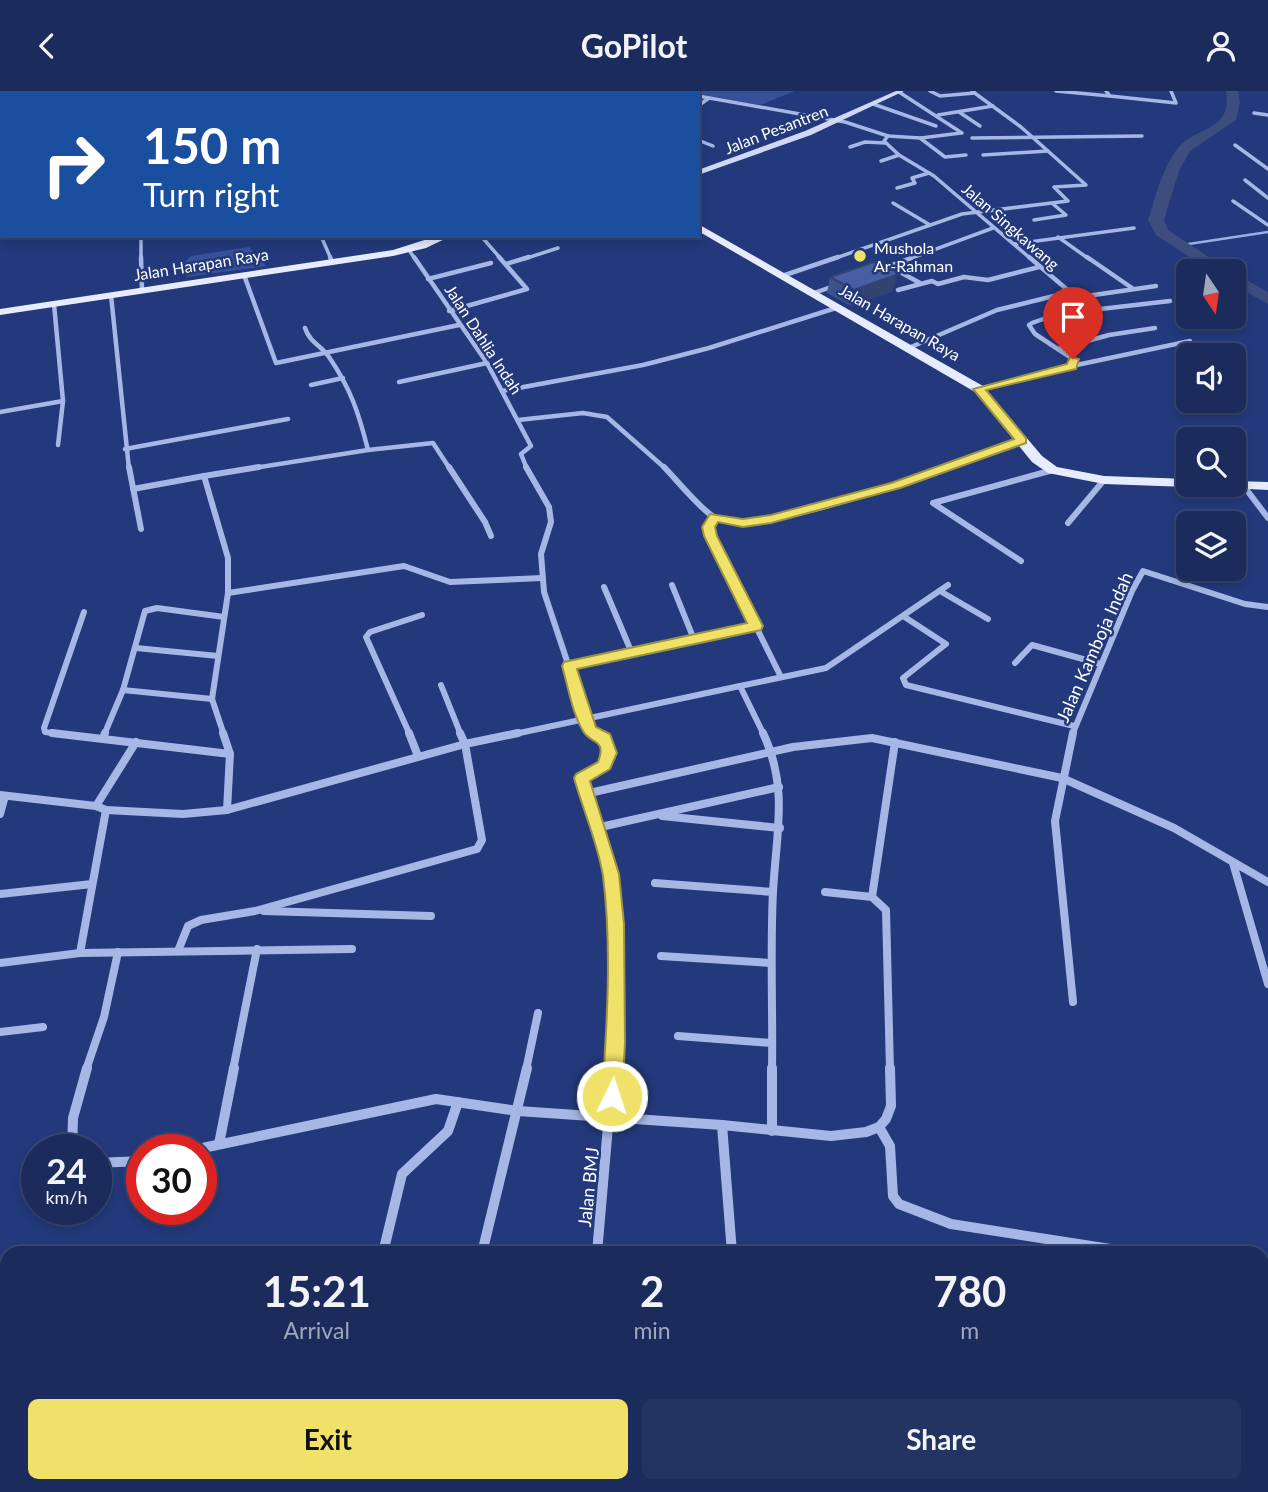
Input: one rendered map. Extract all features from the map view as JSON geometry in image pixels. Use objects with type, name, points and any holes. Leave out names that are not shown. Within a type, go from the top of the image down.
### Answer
[{"type":"main road","name":"Jalan Harapan Raya","points":[[700,228],[911,347],[979,389],[1037,459],[1053,470]]},
{"type":"main road","name":"Jalan Harapan Raya","points":[[0,312],[409,250],[433,239]]},
{"type":"main road","points":[[1053,470],[1104,480],[1176,483]]},
{"type":"main road","points":[[1246,485],[1268,486]]},
{"type":"street","points":[[700,96],[852,124],[888,136],[920,138],[962,132],[900,91]]},
{"type":"street","name":"Jalan Pesantren","points":[[700,172],[834,121],[900,91]]},
{"type":"street","points":[[785,275],[973,212],[1068,201],[1054,187],[1086,184],[1032,136],[974,92],[940,96],[930,91]]},
{"type":"street","points":[[1056,91],[1175,103],[1171,91]]},
{"type":"street","points":[[1106,91],[1110,96]]},
{"type":"street","points":[[700,105],[710,98]]},
{"type":"street","points":[[873,104],[936,126]]},
{"type":"street","points":[[938,115],[993,106]]},
{"type":"street","points":[[958,112],[980,126]]},
{"type":"street","points":[[1254,113],[1268,114]]},
{"type":"street","points":[[850,147],[865,142],[886,143],[883,140],[888,136]]},
{"type":"street","points":[[972,138],[1142,136]]},
{"type":"street","points":[[920,138],[944,157],[966,155]]},
{"type":"street","points":[[700,141],[713,146]]},
{"type":"street","name":"Jalan Singkawang","points":[[886,143],[899,155],[929,173],[1070,292]]},
{"type":"street","points":[[1235,145],[1268,169]]},
{"type":"street","points":[[983,155],[1048,151]]},
{"type":"street","points":[[881,161],[899,155]]},
{"type":"street","points":[[897,188],[915,183],[912,178],[929,173]]},
{"type":"street","points":[[1245,180],[1268,198]]},
{"type":"street","points":[[1233,201],[1268,225]]},
{"type":"street","points":[[893,203],[930,225]]},
{"type":"street","points":[[1034,220],[1066,215],[1053,204]]},
{"type":"street","points":[[876,270],[993,228]]},
{"type":"street","points":[[1014,244],[1134,228]]},
{"type":"street","points":[[1058,237],[1132,288]]},
{"type":"street","points":[[141,238],[142,291]]},
{"type":"street","points":[[322,238],[332,262]]},
{"type":"street","points":[[449,311],[526,290],[483,238]]},
{"type":"street","points":[[506,264],[558,248]]},
{"type":"street","name":"Jalan Dahlia Indah","points":[[409,250],[487,363],[531,446],[521,454],[521,458],[551,515],[541,554],[541,578],[586,718]]},
{"type":"street","points":[[428,279],[491,263]]},
{"type":"street","points":[[889,266],[921,284]]},
{"type":"street","points":[[898,290],[932,281],[938,284],[964,277],[988,280],[1039,267]]},
{"type":"street","points":[[244,275],[274,362],[459,325]]},
{"type":"street","points":[[814,293],[839,284]]},
{"type":"street","points":[[1070,292],[1080,297],[1156,286]]},
{"type":"street","name":"Jalan Singkawang","points":[[911,347],[997,310],[1070,292]]},
{"type":"street","points":[[111,295],[125,449],[141,529]]},
{"type":"street","points":[[1072,366],[1073,359],[1035,334],[1029,325],[1057,314],[1170,302]]},
{"type":"street","points":[[54,304],[63,401],[58,445]]},
{"type":"street","points":[[502,391],[643,365],[709,348],[839,307]]},
{"type":"street","points":[[305,328],[309,340],[326,353],[343,378],[358,408],[368,450]]},
{"type":"street","points":[[1058,349],[1109,335],[1155,328]]},
{"type":"street","points":[[979,389],[1190,341]]},
{"type":"street","points":[[399,382],[487,363]]},
{"type":"street","points":[[311,385],[343,378]]},
{"type":"street","points":[[0,412],[63,401]]},
{"type":"street","points":[[518,420],[583,413],[607,417],[646,449],[714,517],[743,523],[784,516],[895,485],[1022,441]]},
{"type":"street","points":[[125,449],[288,419]]},
{"type":"street","points":[[133,489],[426,442],[433,443],[485,522],[491,536]]},
{"type":"street","points":[[1021,561],[933,503],[1053,470]]},
{"type":"street","points":[[204,476],[227,548],[228,593],[212,699],[230,754],[227,810]]},
{"type":"street","points":[[1068,523],[1104,480]]},
{"type":"street","points":[[1246,493],[1268,518]]},
{"type":"street","points":[[714,517],[709,527],[711,536],[781,677]]},
{"type":"street","points":[[228,593],[404,566],[450,582],[541,578]]},
{"type":"street","name":"Jalan Kamboja Indah","points":[[1073,1002],[1055,821],[1074,726],[1143,571],[1245,604],[1268,607]]},
{"type":"street","points":[[672,585],[693,638]]},
{"type":"street","points":[[0,814],[3,796],[96,806],[106,810],[183,814],[227,810],[465,744],[826,668],[948,585]]},
{"type":"street","points":[[604,587],[631,651]]},
{"type":"street","points":[[940,591],[988,619]]},
{"type":"street","points":[[103,738],[123,690],[143,614],[157,608],[224,617]]},
{"type":"street","points":[[84,612],[44,730],[230,754]]},
{"type":"street","points":[[418,756],[395,697],[366,637],[370,632],[422,615]]},
{"type":"street","points":[[903,616],[946,644],[903,678],[906,685],[1074,726]]},
{"type":"street","points":[[569,666],[756,626]]},
{"type":"street","points":[[1015,663],[1032,645],[1101,664]]},
{"type":"street","points":[[136,648],[218,656]]},
{"type":"street","points":[[178,951],[192,923],[255,911],[477,849],[482,840],[465,744],[441,685]]},
{"type":"street","points":[[740,686],[772,752],[779,787],[780,828],[773,892],[771,963],[772,1131]]},
{"type":"street","points":[[123,690],[212,699]]},
{"type":"street","points":[[586,718],[591,732],[605,738],[609,753],[605,765],[583,777],[585,794],[772,752],[865,738],[1062,778],[1174,828],[1268,882]]},
{"type":"street","points":[[96,806],[136,742]]},
{"type":"street","points":[[872,897],[895,742]]},
{"type":"street","points":[[596,828],[779,787]]},
{"type":"street","name":"Jalan BMJ","points":[[585,794],[610,869],[615,924],[615,1043],[611,1119],[598,1246]]},
{"type":"street","points":[[80,953],[106,810]]},
{"type":"street","points":[[656,815],[780,828]]},
{"type":"street","points":[[1232,862],[1268,984]]},
{"type":"street","points":[[655,883],[773,892]]},
{"type":"street","points":[[0,894],[92,884]]},
{"type":"street","points":[[257,949],[219,1144],[436,1099],[518,1111],[722,1125],[831,1136],[866,1132],[879,1127],[886,1119],[891,1106],[886,910],[872,897],[825,892]]},
{"type":"street","points":[[255,911],[431,916]]},
{"type":"street","points":[[0,963],[80,953],[352,949]]},
{"type":"street","points":[[69,1134],[104,1017],[118,952]]},
{"type":"street","points":[[661,956],[771,963]]},
{"type":"street","points":[[484,1246],[518,1111],[538,1013]]},
{"type":"street","points":[[0,1032],[43,1027]]},
{"type":"street","points":[[678,1037],[772,1043]]},
{"type":"street","points":[[385,1246],[402,1174],[448,1131],[458,1102]]},
{"type":"street","points":[[722,1125],[731,1246]]},
{"type":"street","points":[[879,1127],[890,1146],[893,1196],[899,1205],[951,1224],[1091,1246]]},
{"type":"shaded area","points":[[700,91],[795,91],[760,105],[700,95]]},
{"type":"shaded area","points":[[249,247],[266,266],[187,277],[184,263],[191,256]]},
{"type":"building","points":[[877,261],[897,272],[896,275],[854,290],[830,277]]},
{"type":"waterway","points":[[1203,259],[1161,232],[1156,220],[1172,171],[1184,149],[1229,120],[1234,102],[1232,91]]},
{"type":"waterway","points":[[1182,245],[1268,232]]},
{"type":"waterway","points":[[1246,285],[1268,299]]},
{"type":"place","name":"Mushola Ar-Rahman","points":[[860,256]]},
{"type":"route","points":[[612,1096],[615,924],[611,874],[582,778],[605,765],[609,753],[605,738],[590,730],[569,666],[756,626],[711,536],[709,527],[714,517],[732,523],[771,519],[895,485],[1022,441],[979,389],[1072,366],[1073,359]]}]
